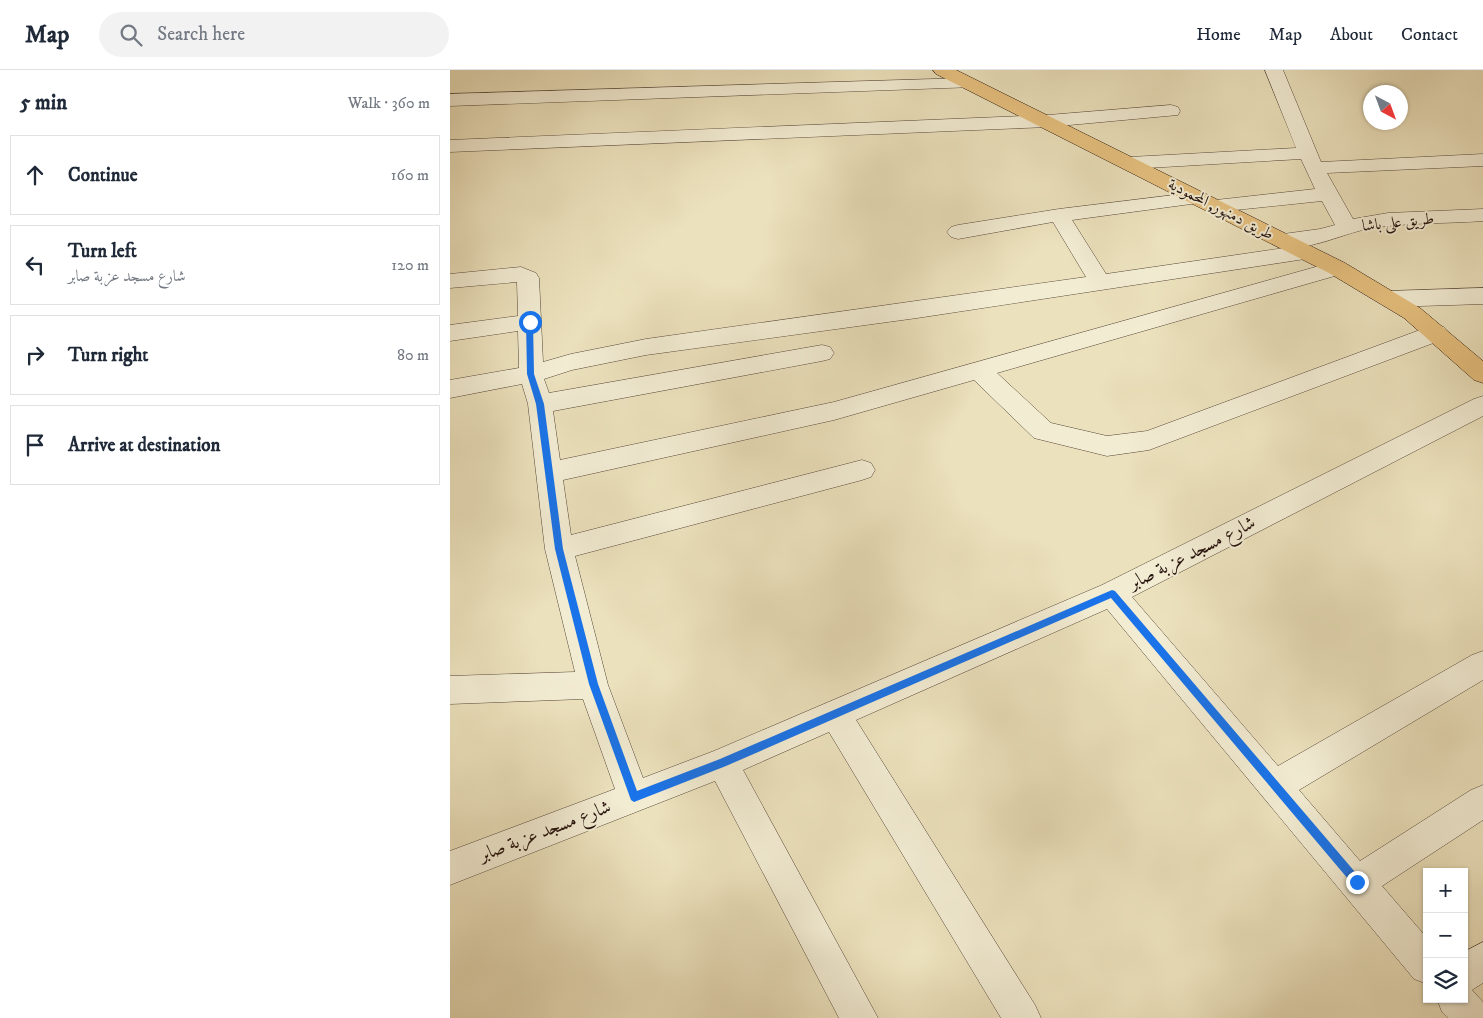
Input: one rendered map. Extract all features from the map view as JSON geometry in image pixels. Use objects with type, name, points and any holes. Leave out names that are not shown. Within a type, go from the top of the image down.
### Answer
[{"type":"main road","name":"طريق دمنهور, المحمودية","points":[[942,70],[1338,268],[1412,313],[1483,374]]},
{"type":"street","points":[[1274,70],[1311,160],[1347,228]]},
{"type":"street","points":[[450,100],[968,83]]},
{"type":"street","points":[[450,146],[1048,122],[1171,111]]},
{"type":"street","points":[[1130,163],[1483,160]]},
{"type":"street","points":[[958,232],[1058,215],[1328,194]]},
{"type":"street","points":[[1058,215],[1100,283]]},
{"type":"street","name":"طريق على باشا","points":[[1284,240],[1321,236],[1347,228],[1388,220],[1483,215]]},
{"type":"street","points":[[450,389],[531,374],[571,362],[646,347],[1306,252]]},
{"type":"street","points":[[549,473],[834,411],[1338,268]]},
{"type":"street","points":[[450,281],[521,274],[528,278],[531,374],[540,404],[559,549],[593,684],[634,797]]},
{"type":"street","points":[[1389,299],[1483,296]]},
{"type":"street","points":[[450,333],[530,322]]},
{"type":"street","points":[[979,370],[1044,431],[1107,446],[1149,440],[1436,333]]},
{"type":"street","points":[[540,404],[822,353]]},
{"type":"street","name":"شارع مسجد عزبة صابر","points":[[450,868],[722,762],[1112,594],[1483,405]]},
{"type":"street","points":[[559,549],[862,470]]},
{"type":"street","points":[[1112,594],[1423,961]]},
{"type":"street","points":[[1275,786],[1483,664]]},
{"type":"street","points":[[450,690],[593,684]]},
{"type":"street","points":[[835,714],[1022,1018]]},
{"type":"street","points":[[722,762],[859,1018]]},
{"type":"street","points":[[1357,882],[1483,801]]},
{"type":"street","points":[[1468,972],[1483,960]]},
{"type":"street","points":[[1459,1003],[1473,1018]]},
{"type":"route","points":[[530,322],[531,374],[540,404],[559,549],[593,684],[634,797],[722,762],[1112,594],[1357,882]]}]
